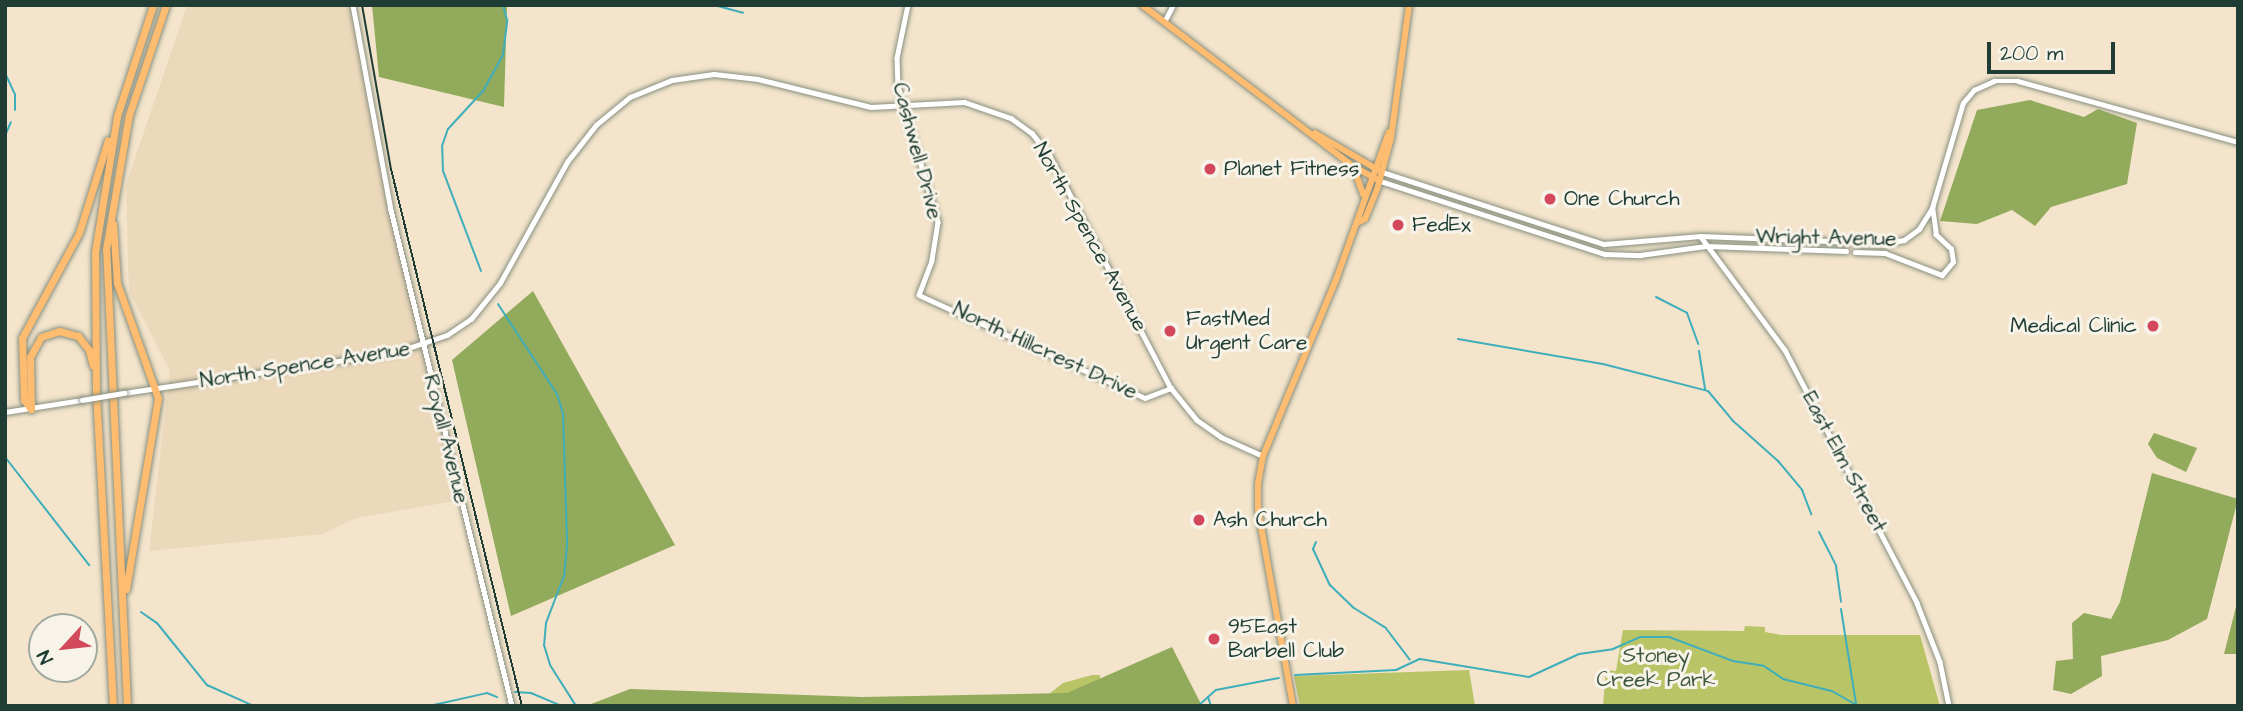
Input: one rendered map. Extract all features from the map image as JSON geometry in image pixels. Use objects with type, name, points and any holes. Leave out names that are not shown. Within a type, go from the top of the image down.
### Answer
[{"type":"highway","points":[[31,409],[24,400],[22,338],[79,233],[153,5]]},
{"type":"highway","points":[[127,706],[106,249],[113,189],[129,115],[166,5]]},
{"type":"highway","points":[[113,706],[96,390],[95,252],[117,116]]},
{"type":"highway","points":[[113,189],[117,283],[157,389],[127,559],[123,625]]},
{"type":"highway","points":[[31,409],[30,356],[49,332],[69,332],[84,342],[96,390]]},
{"type":"main road","points":[[1142,5],[1313,133],[1350,164],[1380,181]]},
{"type":"main road","points":[[1293,706],[1258,509],[1264,456],[1357,223],[1363,197],[1371,178],[1378,170],[1389,132],[1409,5]]},
{"type":"main road","points":[[1313,133],[1378,170]]},
{"type":"main road","points":[[1350,164],[1363,184],[1363,197]]},
{"type":"main road","points":[[1357,223],[1365,219],[1380,181],[1378,170]]},
{"type":"street","name":"Royall Avenue","points":[[354,5],[391,209],[512,706]]},
{"type":"street","name":"Cashwell Drive","points":[[908,5],[897,63],[903,106],[938,222],[932,261],[919,295]]},
{"type":"street","points":[[1164,22],[1173,5]]},
{"type":"street","name":"North Spence Avenue","points":[[5,412],[422,345],[471,319],[500,284],[567,162],[596,125],[630,97],[672,80],[714,74],[758,79],[871,107],[945,101],[987,106],[1032,133],[1050,156],[1171,388],[1205,426],[1264,456]]},
{"type":"street","points":[[1932,208],[1963,103],[1974,90],[1994,81],[2018,81],[2238,142]]},
{"type":"street","name":"Wright Avenue","points":[[1378,170],[1584,240],[1634,245],[1701,236],[1896,242],[1913,235],[1932,208]]},
{"type":"street","name":"Wright Avenue","points":[[1380,181],[1581,249],[1640,255],[1707,246],[1846,251]]},
{"type":"street","name":"Wright Avenue","points":[[1855,252],[1885,253],[1942,275],[1954,262],[1951,249],[1936,234],[1932,208]]},
{"type":"street","name":"East Elm Street","points":[[1701,236],[1786,350],[1917,603],[1950,706]]},
{"type":"street","name":"North Hillcrest Drive","points":[[919,295],[1145,398],[1171,388]]},
{"type":"shaded area","points":[[187,5],[357,5],[371,107],[461,500],[356,518],[323,534],[149,551],[170,371],[129,291],[126,185]]},
{"type":"green space","points":[[372,5],[507,5],[504,107],[379,77]]},
{"type":"green space","points":[[2030,100],[2084,117],[2098,109],[2137,123],[2127,184],[2051,207],[2035,226],[2012,210],[1977,224],[1940,221],[1977,110]]},
{"type":"green space","points":[[533,291],[675,545],[511,616],[452,360]]},
{"type":"green space","points":[[2154,433],[2197,448],[2186,472],[2157,458],[2148,444]]},
{"type":"green space","points":[[2152,473],[2238,499],[2207,619],[2168,640],[2101,656],[2102,676],[2071,694],[2053,690],[2056,661],[2073,659],[2072,623],[2084,613],[2111,619],[2120,602]]},
{"type":"green space","points":[[2238,599],[2238,654],[2224,654]]},
{"type":"green space","name":"Stoney Creek Park","points":[[1745,626],[1765,627],[1765,632],[1781,635],[1920,635],[1940,706],[1603,706],[1606,670],[1616,671],[1623,630],[1744,631]]},
{"type":"green space","points":[[1172,647],[1202,706],[586,706],[630,689],[862,697],[1067,693]]},
{"type":"green space","points":[[1469,670],[1475,706],[1300,706],[1294,676]]},
{"type":"green space","points":[[1100,675],[1100,692],[1034,706],[1063,683]]},
{"type":"waterway","points":[[481,271],[443,171],[442,146],[448,129],[483,91],[503,55],[507,20],[503,5]]},
{"type":"waterway","points":[[714,5],[743,13]]},
{"type":"waterway","points":[[5,73],[15,94],[15,110]]},
{"type":"waterway","points":[[5,136],[11,122]]},
{"type":"waterway","points":[[1656,297],[1687,313],[1698,344]]},
{"type":"waterway","points":[[498,304],[557,394],[563,414],[567,544],[564,576],[546,623],[544,645],[550,665],[576,706]]},
{"type":"waterway","points":[[1458,339],[1603,364],[1708,391],[1732,420],[1778,461],[1802,490],[1811,514]]},
{"type":"waterway","points":[[1699,351],[1705,390]]},
{"type":"waterway","points":[[5,457],[89,565]]},
{"type":"waterway","points":[[1819,532],[1836,566],[1841,602]]},
{"type":"waterway","points":[[1316,542],[1313,549],[1330,585],[1354,608],[1385,627],[1410,660]]},
{"type":"waterway","points":[[1841,609],[1856,704]]},
{"type":"waterway","points":[[141,612],[157,623],[207,685],[254,706]]},
{"type":"waterway","points":[[1295,675],[1396,670],[1420,659],[1529,677],[1579,654],[1613,649],[1640,637],[1669,637],[1733,661],[1764,666],[1783,679],[1832,691],[1858,706]]},
{"type":"waterway","points":[[1198,706],[1216,690],[1279,678]]},
{"type":"waterway","points":[[515,692],[531,693],[561,706]]},
{"type":"waterway","points":[[429,706],[487,693],[497,697]]},
{"type":"waterway","points":[[1208,697],[1211,706]]},
{"type":"railway","points":[[362,5],[391,169],[522,706]]},
{"type":"place","name":"Planet Fitness","points":[[1210,169]]},
{"type":"place","name":"One Church","points":[[1550,199]]},
{"type":"place","name":"FedEx","points":[[1398,225]]},
{"type":"place","name":"Medical Clinic","points":[[2153,326]]},
{"type":"place","name":"FastMed Urgent Care","points":[[1170,331]]},
{"type":"place","name":"Ash Church","points":[[1199,520]]},
{"type":"place","name":"95East Barbell Club","points":[[1214,639]]}]
